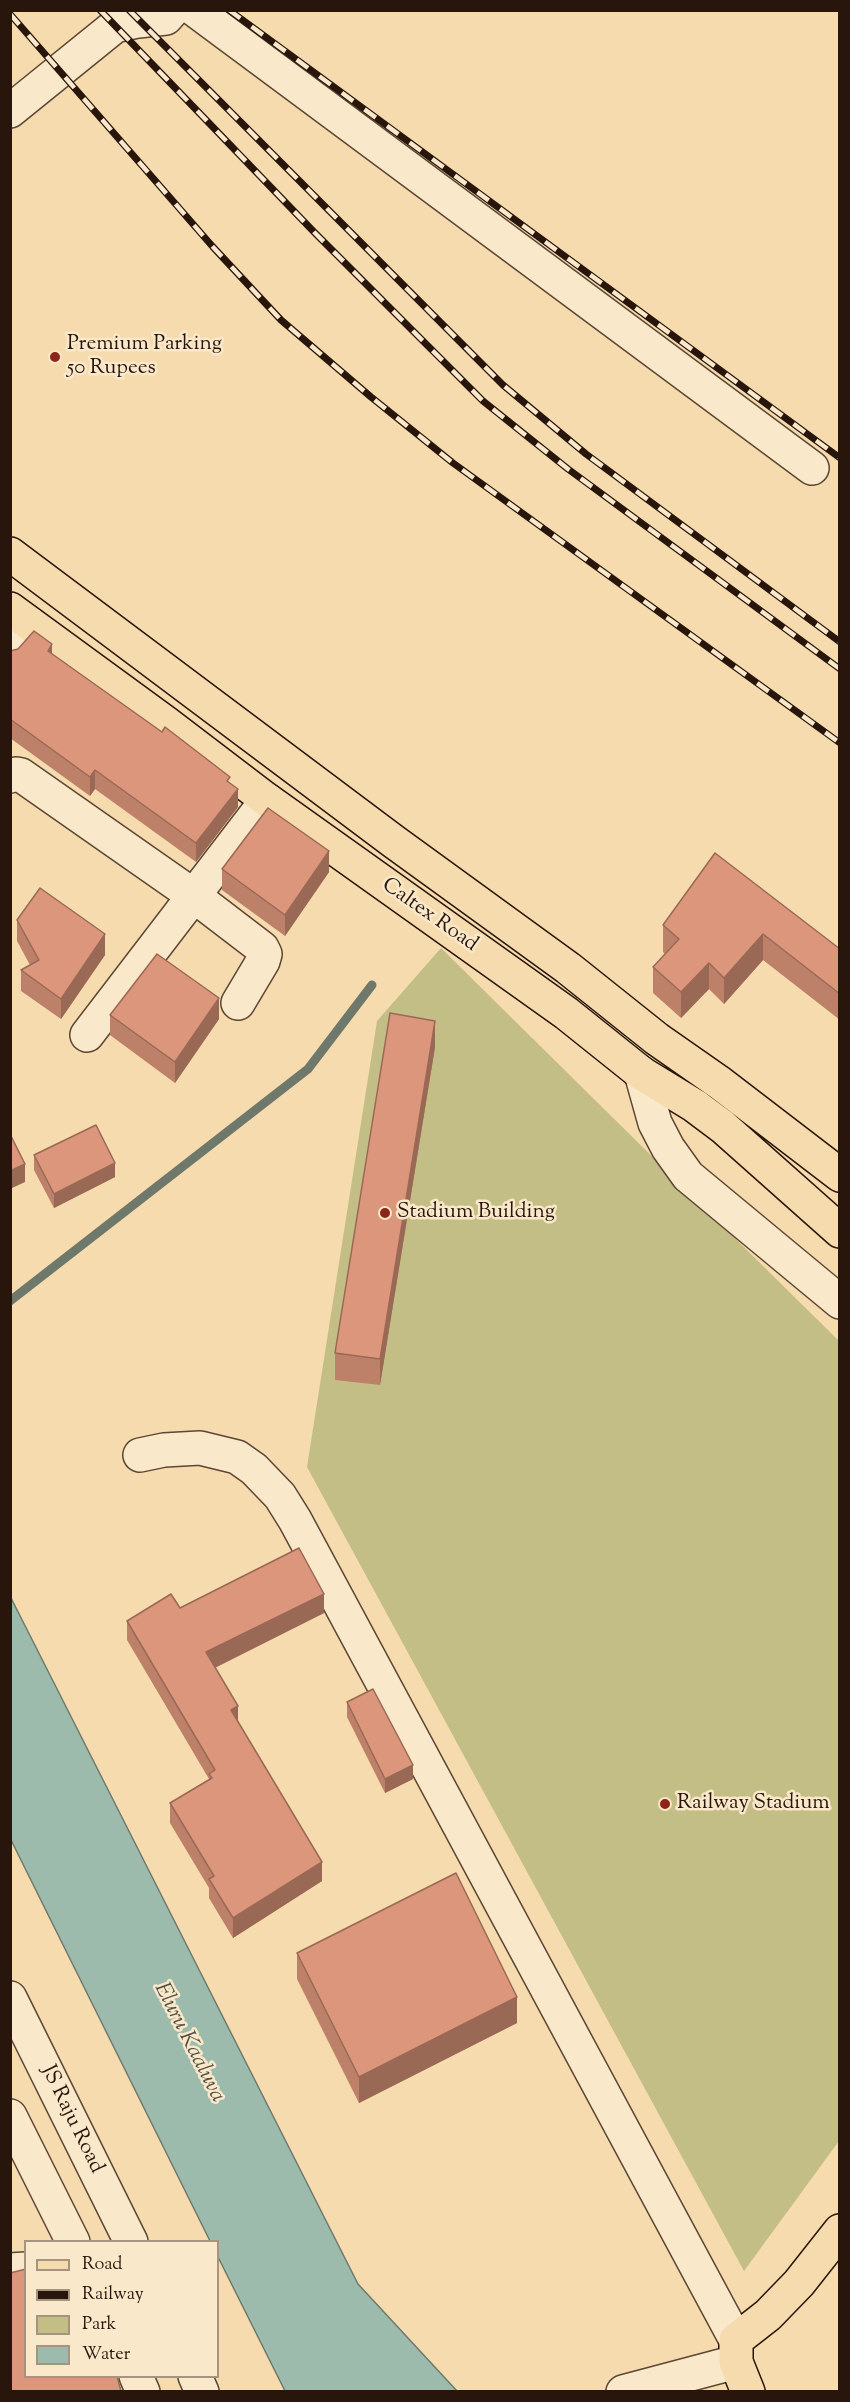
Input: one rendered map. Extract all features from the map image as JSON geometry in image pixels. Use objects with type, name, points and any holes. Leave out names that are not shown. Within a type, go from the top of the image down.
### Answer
[{"type":"main road","name":"Caltex Road","points":[[10,555],[393,841],[568,968],[657,1039],[720,1083],[840,1175]]},
{"type":"main road","name":"Caltex Road","points":[[20,616],[267,800],[566,1013],[641,1073],[723,1127],[840,1231]]},
{"type":"main road","points":[[740,2365],[768,2316],[800,2283],[840,2231]]},
{"type":"street","points":[[10,111],[116,26],[166,18],[173,10]]},
{"type":"street","points":[[195,10],[812,468]]},
{"type":"street","points":[[10,651],[20,616]]},
{"type":"street","points":[[10,776],[21,775],[194,896],[262,948],[265,954],[238,1003]]},
{"type":"street","points":[[87,1035],[267,800]]},
{"type":"street","points":[[641,1073],[655,1123],[688,1176],[840,1302]]},
{"type":"street","points":[[140,1455],[164,1450],[200,1448],[237,1457],[254,1469],[280,1496],[301,1530],[740,2365],[623,2391]]},
{"type":"street","name":"JS Raju Road","points":[[10,1998],[131,2240]]},
{"type":"street","points":[[10,2116],[72,2240]]},
{"type":"green space","name":"Railway Stadium","points":[[441,948],[839,1341],[839,2141],[744,2271],[307,1467],[377,1021]]},
{"type":"water","name":"Eluru Kaaluva","points":[[10,1596],[358,2284],[457,2391],[285,2391],[219,2259],[219,2240],[210,2240],[11,1840]]},
{"type":"building","points":[[34,631],[52,644],[48,651],[162,732],[165,727],[230,777],[227,781],[238,789],[196,843],[95,770],[90,777],[10,719],[10,651],[18,649]]},
{"type":"building","points":[[268,808],[329,851],[285,915],[222,869]]},
{"type":"building","points":[[715,853],[840,949],[840,994],[763,934],[724,978],[709,963],[681,992],[653,967],[679,939],[663,925]]},
{"type":"building","points":[[40,888],[105,934],[61,999],[21,970],[39,960],[17,920]]},
{"type":"building","points":[[157,954],[219,998],[175,1062],[110,1015]]},
{"type":"building","name":"Stadium Building","points":[[390,1013],[435,1021],[380,1359],[335,1353]]},
{"type":"building","points":[[96,1125],[115,1163],[54,1194],[34,1155]]},
{"type":"building","points":[[10,1134],[25,1164],[10,1171]]},
{"type":"building","points":[[299,1548],[324,1594],[206,1652],[238,1706],[231,1710],[322,1862],[233,1918],[209,1879],[214,1876],[170,1803],[212,1778],[209,1774],[215,1770],[127,1621],[171,1594],[180,1608]]},
{"type":"building","points":[[373,1689],[413,1765],[385,1779],[347,1702]]},
{"type":"building","points":[[456,1873],[517,1997],[359,2077],[297,1953]]},
{"type":"building","points":[[24,2270],[24,2378],[118,2378],[121,2391],[10,2391],[10,2273]]},
{"type":"waterway","points":[[10,1301],[308,1069],[372,985]]},
{"type":"railway","points":[[100,10],[315,233],[483,401],[568,469],[840,669]]},
{"type":"railway","points":[[129,10],[503,385],[586,454],[840,642]]},
{"type":"railway","points":[[229,10],[840,458]]},
{"type":"railway","points":[[10,14],[213,247],[281,320],[453,463],[840,743]]},
{"type":"place","name":"Premium Parking 50 Rupees","points":[[55,357]]},
{"type":"place","name":"Stadium Building","points":[[385,1213]]},
{"type":"place","name":"Railway Stadium","points":[[665,1804]]}]
